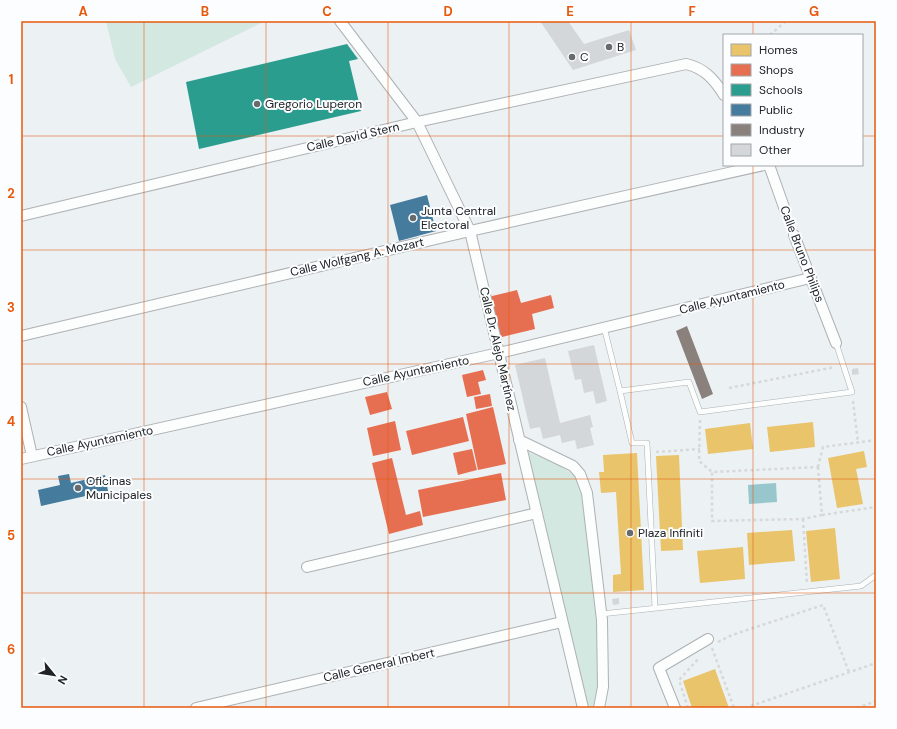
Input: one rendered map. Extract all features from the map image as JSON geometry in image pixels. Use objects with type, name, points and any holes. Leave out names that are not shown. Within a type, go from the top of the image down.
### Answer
[{"type":"street","name":"Calle Dr. Alejo Martínez","points":[[340,21],[417,122],[470,231],[583,708]]},
{"type":"street","name":"Calle David Stern","points":[[21,216],[417,122],[686,64],[701,69],[709,75],[723,94]]},
{"type":"street","name":"Calle Wolfgang A. Mozart","points":[[21,336],[470,231],[760,166]]},
{"type":"street","name":"Calle Bruno Philips","points":[[770,166],[785,210]]},
{"type":"street","name":"Calle Bruno Philips","points":[[794,235],[836,343]]},
{"type":"street","name":"Calle Ayuntamiento","points":[[21,459],[499,353],[810,278]]},
{"type":"street","points":[[21,407],[32,456]]},
{"type":"street","points":[[519,440],[564,460],[573,466],[580,474],[587,493],[601,614],[603,687],[599,708]]},
{"type":"street","points":[[307,567],[537,513]]},
{"type":"street","name":"Calle General Imbert","points":[[196,708],[562,622]]},
{"type":"street","points":[[675,708],[659,668],[709,642]]},
{"type":"lane","points":[[604,327],[632,443],[647,442],[655,608]]},
{"type":"lane","points":[[620,391],[689,382],[700,412],[852,392],[836,343]]},
{"type":"lane","points":[[601,614],[861,586],[876,575]]},
{"type":"path","points":[[771,34],[786,21]]},
{"type":"path","points":[[729,388],[843,366]]},
{"type":"path","points":[[852,392],[858,443]]},
{"type":"path","points":[[700,412],[699,461],[712,472],[818,467]]},
{"type":"path","points":[[822,515],[818,467],[823,447],[876,440]]},
{"type":"path","points":[[647,453],[700,449]]},
{"type":"path","points":[[712,472],[712,521],[802,519],[876,507]]},
{"type":"path","points":[[802,519],[808,592]]},
{"type":"path","points":[[709,642],[823,605],[849,672]]},
{"type":"path","points":[[706,651],[709,642]]},
{"type":"path","points":[[709,642],[734,708]]},
{"type":"path","points":[[688,708],[679,680],[700,657]]},
{"type":"path","points":[[745,708],[876,663]]},
{"type":"path","points":[[857,708],[876,701]]},
{"type":"green space","points":[[106,21],[265,21],[131,87],[115,59]]},
{"type":"green space","points":[[525,451],[557,464],[575,476],[582,496],[594,590],[601,685],[595,708],[585,708]]},
{"type":"water","points":[[776,483],[777,502],[749,504],[748,485]]},
{"type":"building: Homes","points":[[813,422],[815,447],[770,452],[767,427]]},
{"type":"building: Homes","points":[[750,423],[753,449],[708,454],[705,429]]},
{"type":"building: Homes","points":[[864,451],[867,467],[856,469],[863,504],[837,508],[828,458]]},
{"type":"building: Homes","name":"Plaza Infiniti","points":[[637,453],[644,590],[613,592],[613,575],[621,574],[616,492],[601,493],[599,472],[604,472],[603,455]]},
{"type":"building: Homes","points":[[679,455],[683,550],[661,551],[656,456]]},
{"type":"building: Homes","points":[[835,528],[840,579],[811,582],[806,531]]},
{"type":"building: Homes","points":[[792,530],[795,561],[749,565],[747,533]]},
{"type":"building: Homes","points":[[743,547],[745,579],[700,583],[697,551]]},
{"type":"building: Homes","points":[[715,669],[729,708],[692,708],[683,681]]},
{"type":"building: Shops","points":[[517,290],[521,303],[551,295],[554,308],[532,314],[535,329],[498,338],[488,297]]},
{"type":"building: Shops","points":[[483,370],[486,380],[478,382],[481,394],[467,397],[462,375]]},
{"type":"building: Shops","points":[[387,392],[392,409],[370,415],[365,397]]},
{"type":"building: Shops","points":[[490,394],[492,406],[476,409],[474,397]]},
{"type":"building: Shops","points":[[493,407],[506,464],[478,470],[466,414]]},
{"type":"building: Shops","points":[[463,417],[469,441],[412,455],[406,431]]},
{"type":"building: Shops","points":[[395,421],[401,450],[373,456],[367,428]]},
{"type":"building: Shops","points":[[472,449],[477,470],[458,475],[453,453]]},
{"type":"building: Shops","points":[[392,458],[406,515],[420,511],[423,525],[389,534],[372,463]]},
{"type":"building: Shops","points":[[501,473],[506,500],[423,517],[418,490]]},
{"type":"building: Schools","points":[[347,44],[358,59],[349,61],[361,111],[199,149],[186,82]]},
{"type":"building: Public","name":"Junta Central Electoral","points":[[427,195],[436,231],[399,241],[390,205]]},
{"type":"building: Public","name":"Oficinas Municipales","points":[[69,474],[71,483],[105,475],[108,491],[41,506],[38,490],[60,485],[58,476]]},
{"type":"building: Industry","points":[[687,326],[713,394],[702,399],[676,331]]},
{"type":"building: Other","points":[[540,21],[568,21],[584,44],[629,30],[636,50],[573,70]]},
{"type":"building: Other","points":[[594,345],[607,401],[596,404],[593,391],[584,393],[581,379],[575,380],[568,351]]},
{"type":"building: Other","points":[[545,358],[560,423],[590,415],[593,427],[590,428],[594,445],[577,449],[575,440],[562,443],[560,435],[543,439],[540,427],[530,429],[515,365]]},
{"type":"building: Other","points":[[858,368],[859,374],[852,375],[852,369]]},
{"type":"building: Other","points":[[619,598],[619,604],[613,605],[612,599]]},
{"type":"place","name":"B","points":[[609,47]]},
{"type":"place","name":"C","points":[[572,57]]},
{"type":"place","name":"Gregorio Luperon","points":[[257,104]]},
{"type":"place","name":"Junta Central Electoral","points":[[413,218]]},
{"type":"place","name":"Oficinas Municipales","points":[[78,488]]},
{"type":"place","name":"Plaza Infiniti","points":[[630,533]]}]
